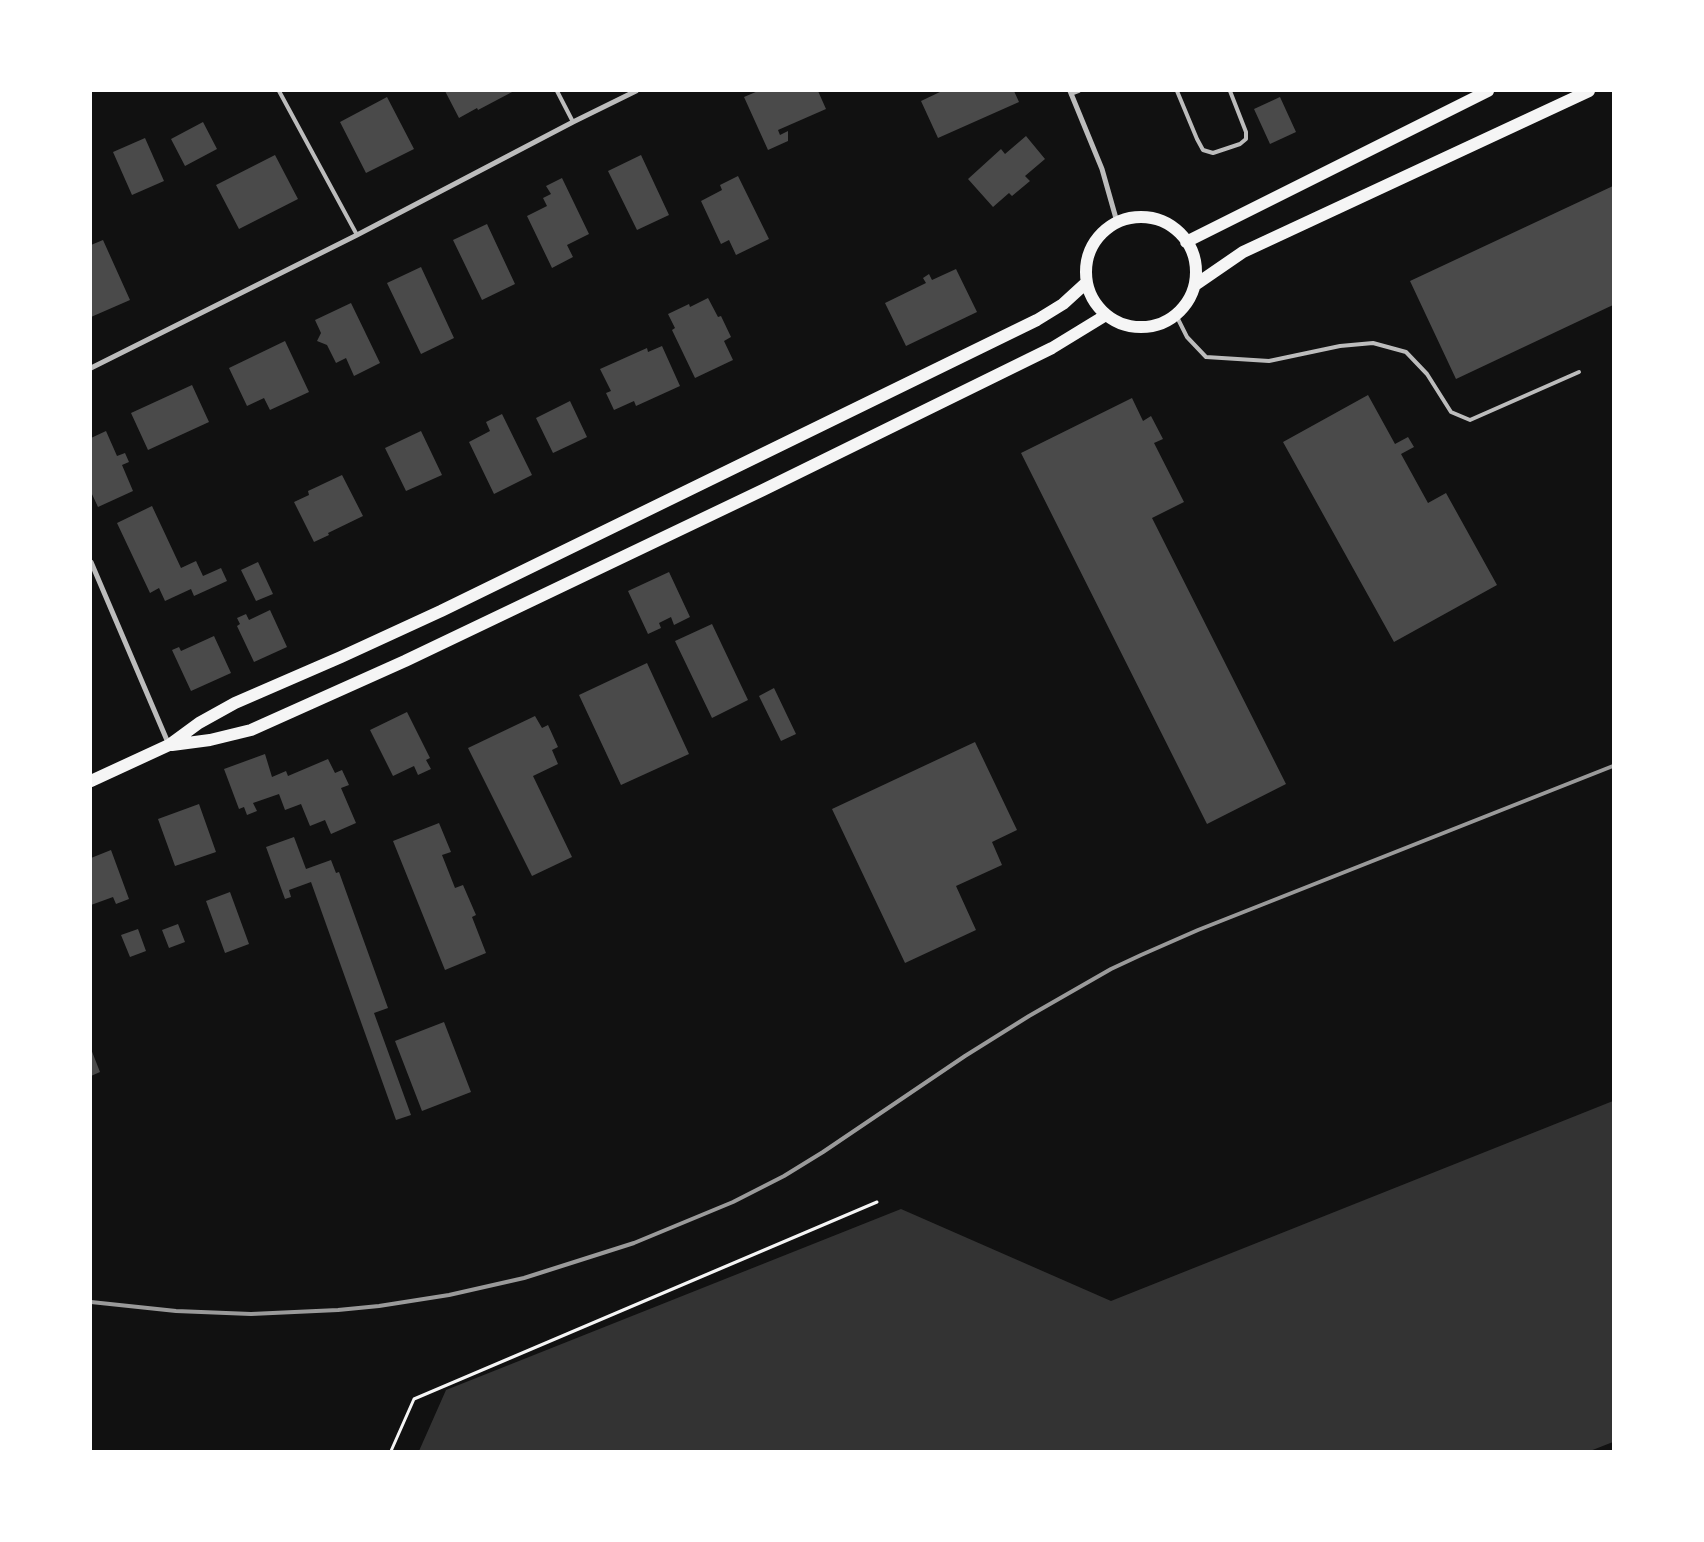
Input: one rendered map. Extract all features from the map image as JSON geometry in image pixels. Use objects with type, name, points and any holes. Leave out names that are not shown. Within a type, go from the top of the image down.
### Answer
[{"type":"main road","points":[[1186,242],[1488,91]]},
{"type":"main road","points":[[1195,285],[1243,252],[1589,91]]},
{"type":"main road","points":[[1136,217],[1156,219],[1173,228],[1186,242],[1195,262],[1195,285],[1188,301],[1176,315],[1160,324],[1141,328],[1122,325],[1106,315],[1093,301],[1086,283],[1087,259],[1098,237],[1117,222],[1136,217]]},
{"type":"main road","points":[[91,781],[169,745],[199,723],[235,703],[441,611],[1037,320],[1063,304],[1086,283]]},
{"type":"main road","points":[[169,745],[210,740],[251,730],[405,661],[763,490],[1044,352],[1106,315]]},
{"type":"street","points":[[91,368],[357,235],[636,91]]},
{"type":"street","points":[[1071,93],[1102,170],[1117,222]]},
{"type":"street","points":[[91,562],[169,745]]},
{"type":"lane","points":[[279,91],[357,235]]},
{"type":"lane","points":[[557,91],[573,122]]},
{"type":"lane","points":[[1071,93],[1079,91]]},
{"type":"lane","points":[[1178,91],[1203,150],[1212,153],[1240,144],[1246,139],[1246,132],[1230,91]]},
{"type":"lane","points":[[1176,315],[1187,337],[1206,357],[1269,361],[1340,346],[1373,343],[1406,352],[1427,374],[1451,412],[1470,420],[1579,372]]},
{"type":"path","points":[[391,1451],[414,1399],[877,1202]]},
{"type":"shaded area","points":[[1613,1101],[1613,1442],[1590,1451],[419,1451],[446,1390],[901,1209],[1111,1301]]},
{"type":"building","points":[[445,91],[514,91],[459,118]]},
{"type":"building","points":[[758,91],[818,91],[826,109],[778,130],[780,135],[788,131],[788,141],[768,150],[744,97]]},
{"type":"building","points":[[942,91],[1014,91],[1019,102],[938,138],[921,101]]},
{"type":"building","points":[[387,97],[414,149],[366,173],[340,122]]},
{"type":"building","points":[[1280,97],[1296,132],[1270,144],[1254,109]]},
{"type":"building","points":[[203,122],[217,149],[185,166],[171,139]]},
{"type":"building","points":[[1026,136],[1045,159],[1025,176],[1030,181],[1012,196],[1009,193],[993,207],[968,179],[1001,149],[1005,154]]},
{"type":"building","points":[[145,138],[164,181],[132,195],[113,152]]},
{"type":"building","points":[[275,155],[298,199],[239,229],[216,185]]},
{"type":"building","points":[[641,155],[669,215],[637,230],[608,171]]},
{"type":"building","points":[[738,176],[769,239],[736,255],[729,240],[721,244],[701,201],[722,190],[720,185]]},
{"type":"building","points":[[562,178],[589,234],[567,245],[573,257],[552,268],[527,216],[547,206],[543,198],[551,194],[546,186]]},
{"type":"building","points":[[1613,186],[1613,305],[1456,379],[1410,281]]},
{"type":"building","points":[[487,224],[515,284],[482,300],[453,240]]},
{"type":"building","points":[[103,240],[130,300],[91,317],[91,245]]},
{"type":"building","points":[[421,267],[454,338],[421,354],[387,283]]},
{"type":"building","points":[[956,269],[977,312],[906,346],[885,303],[926,283],[923,278],[929,274],[932,280]]},
{"type":"building","points":[[708,298],[718,317],[721,316],[731,337],[724,341],[733,360],[695,378],[672,330],[675,328],[668,314],[689,304],[690,307]]},
{"type":"building","points":[[351,303],[380,363],[354,376],[346,358],[336,363],[327,345],[317,341],[321,333],[315,320]]},
{"type":"building","points":[[285,341],[309,392],[270,410],[264,398],[247,406],[229,368]]},
{"type":"building","points":[[662,346],[680,386],[636,406],[634,401],[614,410],[606,393],[611,391],[600,369],[647,348],[648,352]]},
{"type":"building","points":[[192,385],[209,422],[148,450],[131,413]]},
{"type":"building","points":[[1368,395],[1395,444],[1408,437],[1414,447],[1401,454],[1428,503],[1446,493],[1497,585],[1394,642],[1283,442]]},
{"type":"building","points":[[1132,398],[1143,421],[1151,416],[1163,439],[1154,443],[1184,502],[1152,518],[1286,784],[1207,824],[1021,453]]},
{"type":"building","points":[[570,401],[587,437],[553,453],[536,418]]},
{"type":"building","points":[[502,414],[532,475],[494,494],[469,442],[490,431],[486,422]]},
{"type":"building","points":[[106,431],[117,456],[125,453],[129,462],[122,465],[133,491],[98,507],[91,492],[91,438]]},
{"type":"building","points":[[421,431],[442,475],[406,491],[385,448]]},
{"type":"building","points":[[342,475],[363,516],[314,542],[294,502],[309,495],[308,491]]},
{"type":"building","points":[[152,506],[181,568],[196,561],[203,576],[221,568],[227,581],[194,596],[191,589],[165,601],[159,588],[150,593],[117,523]]},
{"type":"building","points":[[258,562],[273,594],[256,601],[241,570]]},
{"type":"building","points":[[669,572],[690,617],[674,625],[671,617],[659,623],[661,628],[648,634],[628,591]]},
{"type":"building","points":[[270,610],[287,647],[254,662],[237,626],[240,624],[237,618],[246,614],[249,620]]},
{"type":"building","points":[[712,624],[748,700],[712,718],[675,641]]},
{"type":"building","points":[[214,636],[231,673],[191,691],[172,650],[179,647],[181,651]]},
{"type":"building","points":[[647,663],[689,754],[621,785],[579,695]]},
{"type":"building","points":[[774,688],[796,734],[781,741],[759,696]]},
{"type":"building","points":[[407,712],[430,758],[426,760],[431,769],[418,775],[414,766],[393,776],[370,730]]},
{"type":"building","points":[[535,716],[542,728],[548,725],[558,747],[552,750],[558,764],[533,776],[572,857],[532,876],[468,748]]},
{"type":"building","points":[[975,742],[1017,830],[992,842],[1002,865],[956,886],[976,930],[905,963],[832,809]]},
{"type":"building","points":[[265,754],[272,777],[286,771],[288,776],[328,759],[335,773],[342,770],[349,785],[341,788],[356,823],[331,834],[325,820],[310,826],[301,804],[285,810],[279,794],[253,803],[257,811],[247,815],[244,807],[239,809],[224,769]]},
{"type":"building","points":[[199,804],[216,852],[175,866],[158,819]]},
{"type":"building","points":[[439,823],[451,852],[442,855],[455,888],[463,885],[476,915],[472,917],[486,953],[445,970],[393,841]]},
{"type":"building","points":[[294,837],[306,869],[331,860],[336,873],[339,872],[388,1008],[374,1013],[411,1115],[396,1120],[311,882],[289,890],[291,897],[285,899],[266,847]]},
{"type":"building","points":[[111,850],[129,899],[116,904],[113,897],[91,905],[91,858]]},
{"type":"building","points":[[230,892],[249,944],[225,953],[206,901]]},
{"type":"building","points":[[178,924],[185,942],[169,948],[162,930]]},
{"type":"building","points":[[138,929],[146,951],[130,957],[121,935]]},
{"type":"building","points":[[444,1022],[471,1092],[422,1111],[395,1041]]},
{"type":"building","points":[[91,1049],[100,1072],[91,1076]]},
{"type":"railway","points":[[91,1302],[176,1311],[251,1314],[379,1306],[449,1295],[524,1278],[634,1243],[733,1202],[784,1176],[823,1152],[965,1056],[1029,1016],[1111,969],[1198,930],[1613,766]]}]
